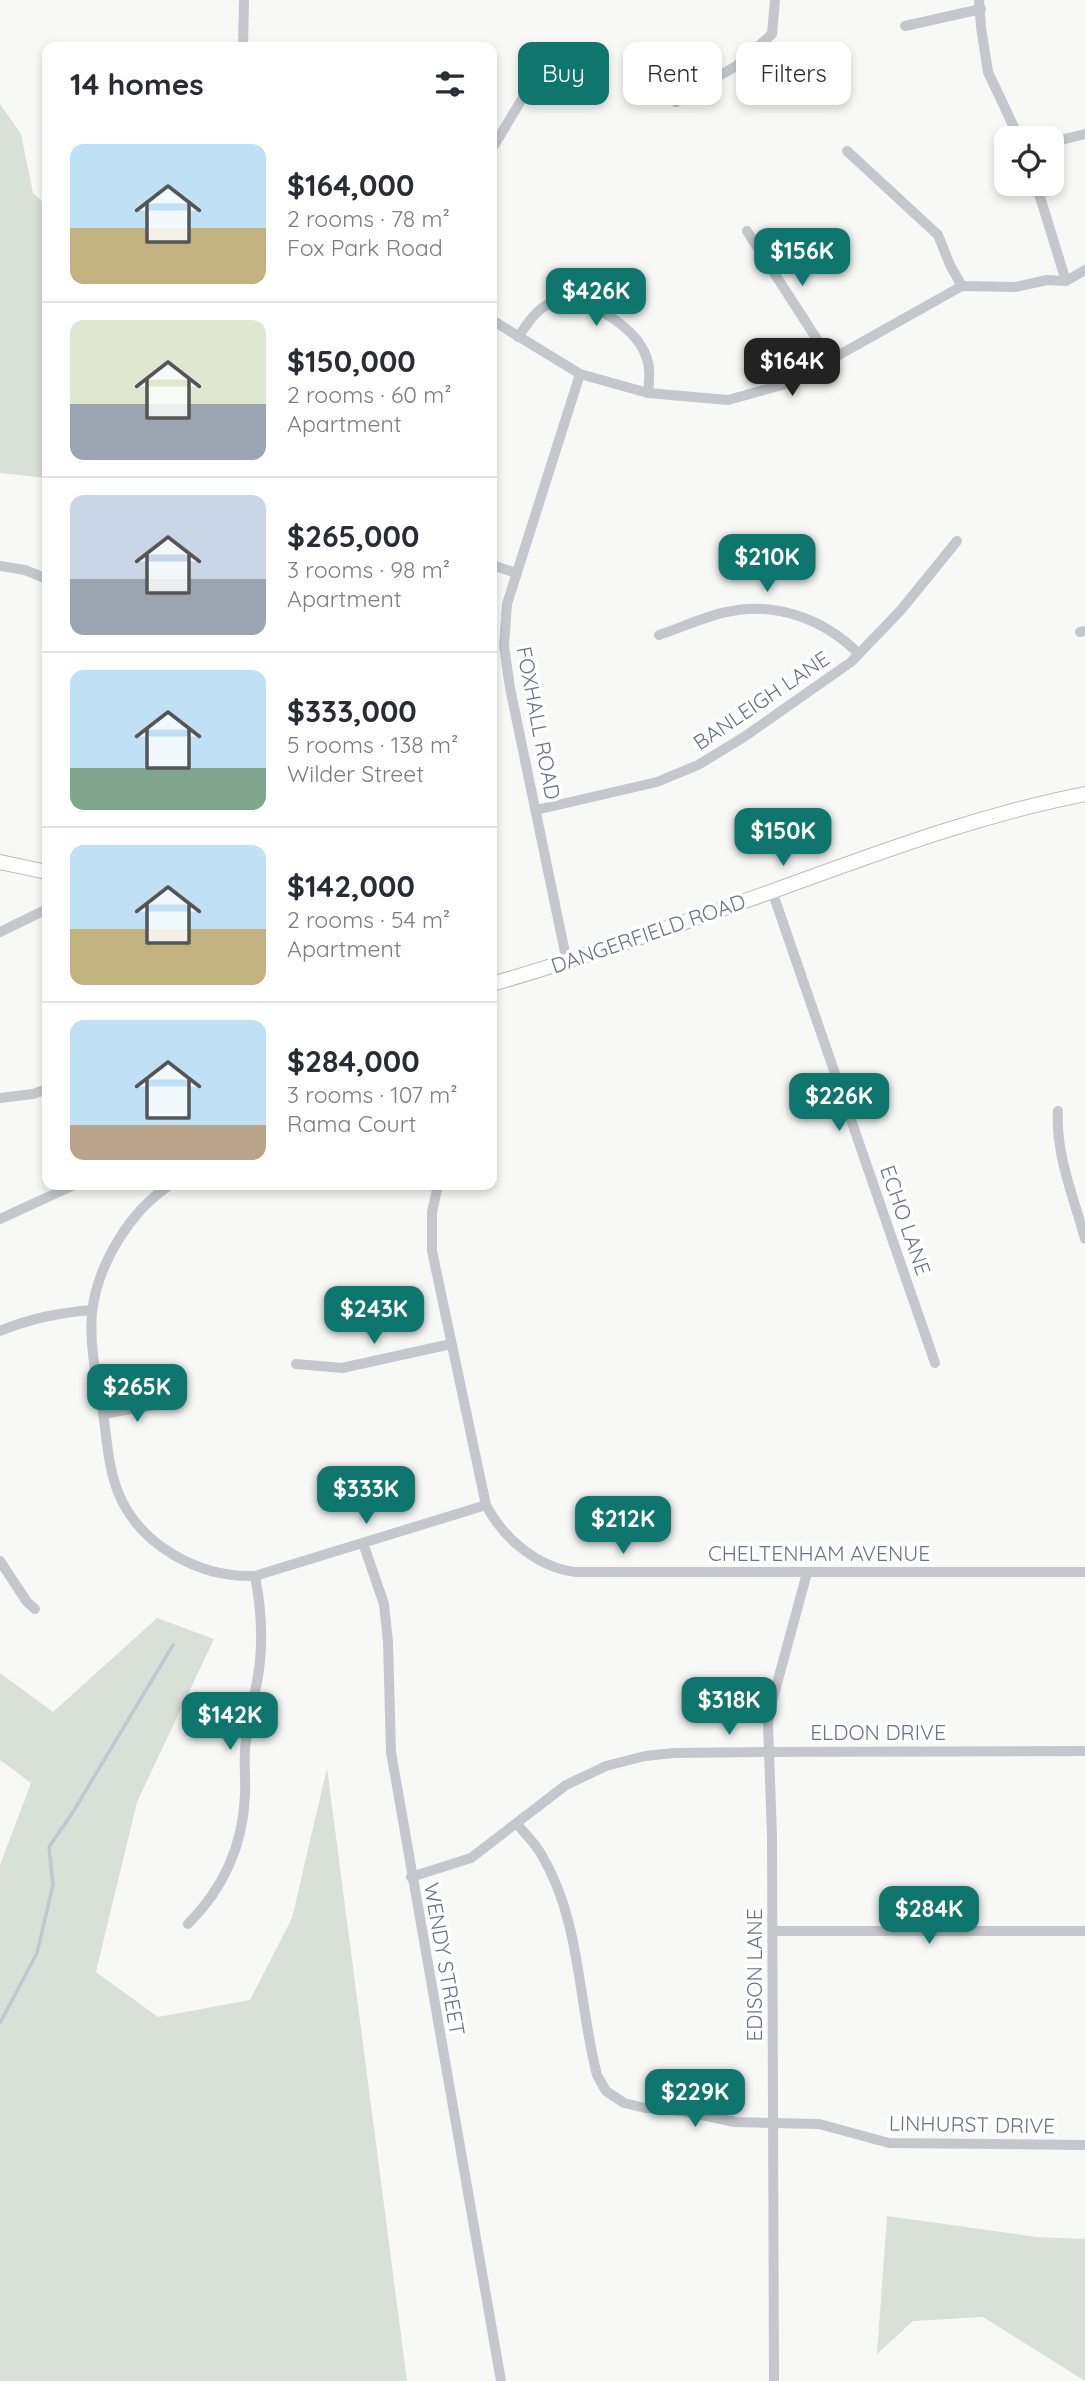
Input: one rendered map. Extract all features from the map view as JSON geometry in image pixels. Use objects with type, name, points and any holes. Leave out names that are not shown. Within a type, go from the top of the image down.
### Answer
[{"type":"street","points":[[243,42],[244,0]]},
{"type":"street","points":[[722,74],[736,66],[772,34],[775,0]]},
{"type":"street","points":[[905,26],[980,5],[988,72],[1013,126]]},
{"type":"street","points":[[497,141],[518,105]]},
{"type":"street","points":[[1064,139],[1085,134]]},
{"type":"street","points":[[847,151],[938,235],[962,286]]},
{"type":"street","points":[[1040,196],[1066,281]]},
{"type":"street","points":[[747,231],[831,361]]},
{"type":"street","points":[[497,323],[580,374],[648,393],[728,400],[789,383],[962,286],[1015,287],[1047,280],[1066,281],[1085,270]]},
{"type":"street","points":[[518,337],[535,315],[551,303],[573,301],[589,305],[620,324],[636,338],[648,363],[648,393]]},
{"type":"street","name":"FOXHALL ROAD","points":[[566,962],[504,646],[507,604],[580,374]]},
{"type":"street","name":"BANLEIGH LANE","points":[[536,810],[648,785],[698,765],[839,672],[901,610],[957,541]]},
{"type":"street","points":[[0,566],[25,570],[42,577]]},
{"type":"street","points":[[497,567],[516,573]]},
{"type":"street","points":[[659,635],[725,612],[762,608],[782,611],[818,623],[838,635],[859,654]]},
{"type":"street","name":"DANGERFIELD ROAD","points":[[497,983],[566,962],[998,815],[1085,794]]},
{"type":"street","points":[[0,862],[42,871]]},
{"type":"street","name":"ECHO LANE","points":[[772,891],[935,1363]]},
{"type":"street","points":[[0,932],[42,911]]},
{"type":"street","points":[[0,1098],[33,1094],[42,1090]]},
{"type":"street","points":[[1058,1111],[1062,1155],[1085,1239]]},
{"type":"street","points":[[0,1219],[63,1190]]},
{"type":"street","points":[[164,1190],[142,1209],[116,1243],[105,1267],[92,1310],[93,1349],[111,1469],[126,1508],[150,1537],[173,1555],[200,1567],[255,1576],[486,1505]]},
{"type":"street","name":"CHELTENHAM AVENUE","points":[[437,1190],[431,1236],[486,1505],[492,1517],[527,1552],[562,1570],[1085,1572]]},
{"type":"street","points":[[0,1331],[48,1315],[92,1310]]},
{"type":"street","points":[[296,1364],[342,1368],[451,1344]]},
{"type":"street","points":[[103,1414],[166,1403]]},
{"type":"street","name":"WENDY STREET","points":[[363,1543],[384,1604],[388,1642],[391,1752],[500,2381]]},
{"type":"street","points":[[0,1561],[27,1602],[35,1609]]},
{"type":"street","name":"EDISON LANE","points":[[774,2381],[773,1931],[768,1723],[807,1573]]},
{"type":"street","points":[[188,1924],[202,1909],[229,1869],[243,1821],[245,1744],[257,1682],[262,1631],[255,1576]]},
{"type":"street","name":"ELDON DRIVE","points":[[411,1877],[471,1858],[566,1785],[588,1774],[622,1761],[659,1754],[1085,1751]]},
{"type":"street","name":"LINHURST DRIVE","points":[[517,1824],[540,1851],[564,1906],[597,2075],[606,2091],[624,2103],[735,2122],[819,2124],[889,2143],[1085,2145]]},
{"type":"street","points":[[773,1931],[1085,1931]]},
{"type":"shaded area","points":[[0,104],[21,134],[33,193],[42,201],[42,477],[0,473]]},
{"type":"shaded area","points":[[157,1618],[214,1639],[137,1802],[96,1972],[158,2017],[250,2000],[292,1918],[327,1768],[407,2381],[0,2381],[0,1865],[31,1783],[0,1760],[0,1673],[53,1712]]},
{"type":"shaded area","points":[[887,2216],[1037,2237],[1084,2239],[1085,2236],[1085,2381],[983,2317],[913,2321],[877,2354]]},
{"type":"waterway","points":[[0,2023],[37,1953],[53,1885],[49,1847],[73,1812],[173,1645]]}]
